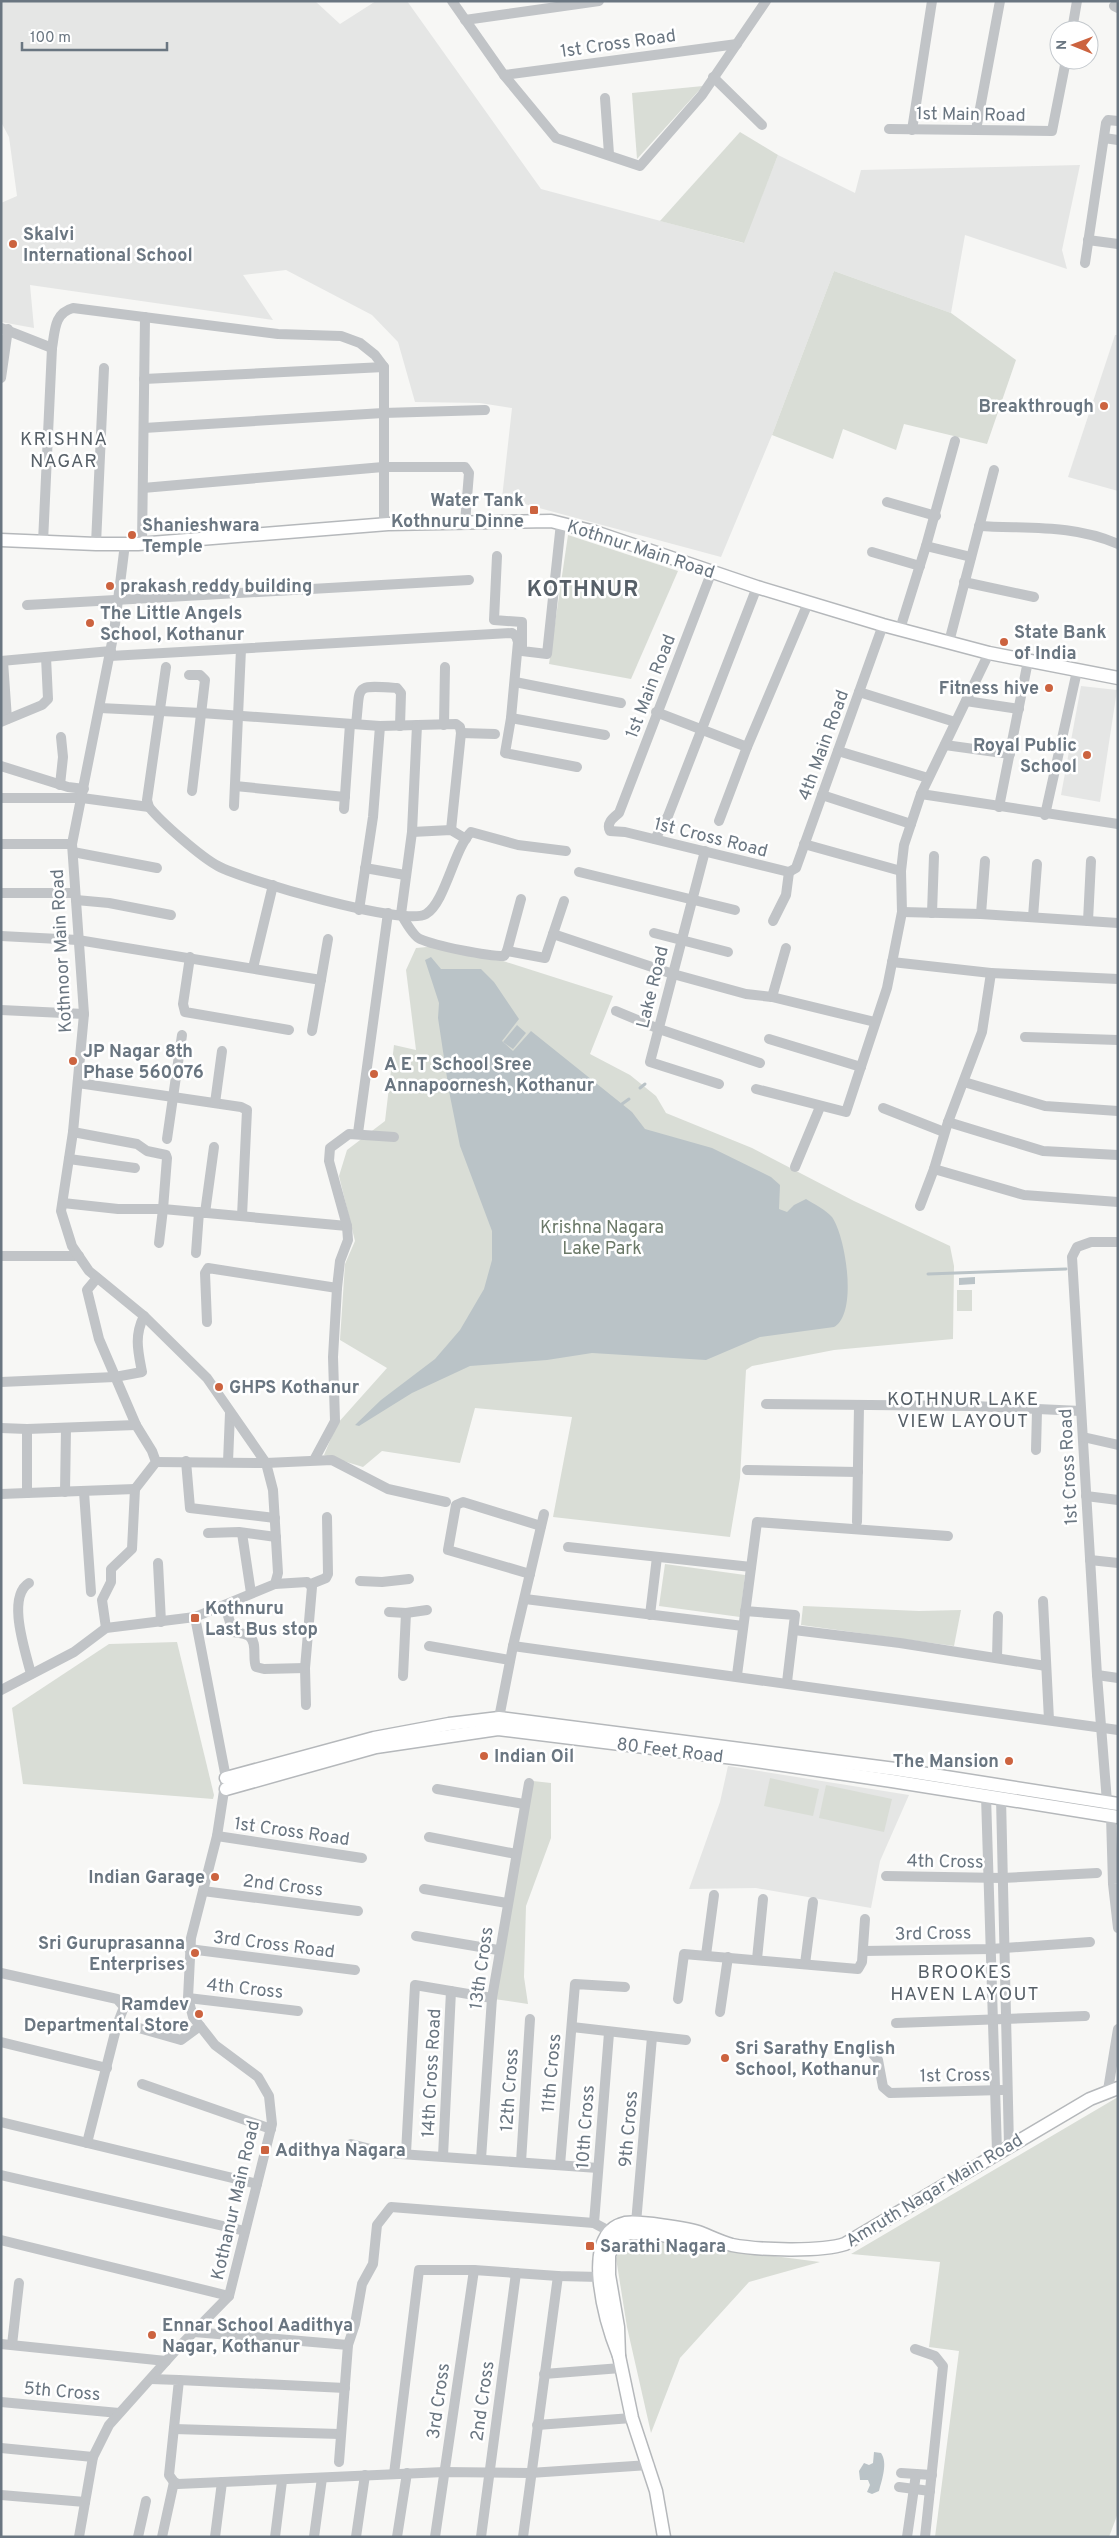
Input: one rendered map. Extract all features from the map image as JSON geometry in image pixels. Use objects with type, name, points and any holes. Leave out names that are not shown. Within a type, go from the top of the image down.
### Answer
[{"type":"main road","name":"Kothnur Main Road","points":[[1,540],[142,544],[384,525],[465,524],[537,520],[560,523],[595,532],[757,587],[883,625],[989,653],[1118,678]]},
{"type":"main road","name":"80 Feet Road","points":[[226,1784],[376,1746],[499,1718],[894,1775],[986,1796],[1114,1817]]},
{"type":"main road","name":"80 Feet Road","points":[[450,1729],[508,1730],[894,1775],[1113,1803]]},
{"type":"main road","name":"Amruth Nagar Main Road","points":[[613,2235],[627,2223],[636,2223],[700,2232],[711,2238],[739,2246],[830,2249],[845,2244],[997,2152],[1113,2089]]},
{"type":"main road","name":"Amruth Nagar Main Road","points":[[613,2235],[630,2233],[662,2235],[698,2242],[711,2238]]},
{"type":"main road","points":[[613,2235],[600,2249],[600,2276],[608,2329],[620,2362],[632,2418],[649,2465],[660,2509],[664,2537]]},
{"type":"main road","points":[[613,2235],[609,2255],[609,2276],[618,2328],[620,2362]]},
{"type":"street","points":[[452,1],[504,75],[556,138],[640,166],[702,95],[766,1]]},
{"type":"street","points":[[465,20],[599,1]]},
{"type":"street","points":[[912,130],[932,1]]},
{"type":"street","points":[[976,130],[1000,1]]},
{"type":"street","points":[[1074,20],[1078,1]]},
{"type":"street","name":"1st Cross Road","points":[[504,75],[737,44]]},
{"type":"street","name":"1st Main Road","points":[[889,129],[1052,132],[1064,70]]},
{"type":"street","points":[[713,77],[762,125]]},
{"type":"street","points":[[605,98],[608,154]]},
{"type":"street","points":[[1085,263],[1107,121],[1118,121]]},
{"type":"street","points":[[1104,138],[1118,140]]},
{"type":"street","points":[[1088,240],[1118,244]]},
{"type":"street","points":[[43,542],[52,348],[58,319],[64,310],[73,308],[278,334],[341,336],[360,343],[375,355],[384,367],[384,525]]},
{"type":"street","points":[[142,544],[145,317]]},
{"type":"street","points":[[1,378],[5,329],[52,348]]},
{"type":"street","points":[[144,379],[384,367]]},
{"type":"street","points":[[96,544],[104,368]]},
{"type":"street","points":[[144,428],[383,413],[485,410]]},
{"type":"street","points":[[900,629],[936,516],[955,441]]},
{"type":"street","points":[[143,488],[384,467],[465,467],[468,473],[465,524]]},
{"type":"street","points":[[949,642],[994,470]]},
{"type":"street","points":[[888,502],[936,516]]},
{"type":"street","points":[[497,556],[494,620],[522,622],[522,651],[547,654],[560,523]]},
{"type":"street","points":[[979,526],[1035,529],[1059,528],[1096,535],[1118,544]]},
{"type":"street","name":"Kothnoor Main Road","points":[[125,544],[119,601],[110,654],[73,848],[84,1014],[73,1132],[61,1210],[72,1246],[79,1256],[97,1278],[144,1316],[207,1378],[266,1463],[273,1490],[278,1573],[275,1584]]},
{"type":"street","points":[[926,546],[971,557]]},
{"type":"street","points":[[872,552],[920,566]]},
{"type":"street","name":"1st Main Road","points":[[625,832],[610,831],[608,828],[609,822],[619,813],[656,712],[712,571]]},
{"type":"street","points":[[27,605],[469,580]]},
{"type":"street","points":[[964,582],[1034,597]]},
{"type":"street","points":[[655,840],[668,816],[757,587]]},
{"type":"street","points":[[720,821],[747,747],[808,603]]},
{"type":"street","name":"4th Main Road","points":[[789,872],[796,868],[883,625]]},
{"type":"street","points":[[46,657],[48,699],[42,705],[4,721],[2,661],[46,657],[241,649],[512,633],[516,636],[518,642],[511,718],[505,753],[577,767]]},
{"type":"street","points":[[234,806],[241,649]]},
{"type":"street","points":[[756,1090],[846,1112],[887,988],[902,912],[902,855],[911,824],[928,778],[989,653]]},
{"type":"street","points":[[999,807],[1028,661]]},
{"type":"street","points":[[149,807],[148,800],[166,667]]},
{"type":"street","points":[[444,724],[445,667]]},
{"type":"street","points":[[1045,815],[1077,671]]},
{"type":"street","points":[[188,675],[200,675],[205,680],[192,791]]},
{"type":"street","points":[[515,682],[621,703]]},
{"type":"street","points":[[344,809],[353,724],[357,696],[360,690],[365,688],[397,688],[401,693],[400,726]]},
{"type":"street","points":[[859,692],[955,722]]},
{"type":"street","points":[[966,701],[1019,709]]},
{"type":"street","points":[[100,708],[380,726],[456,724],[460,727],[461,733],[451,830]]},
{"type":"street","points":[[656,712],[747,747]]},
{"type":"street","points":[[511,718],[605,735]]},
{"type":"street","points":[[417,725],[412,832],[405,875],[403,918],[418,939],[482,954],[502,956],[507,952],[522,899]]},
{"type":"street","points":[[359,910],[373,817],[380,726]]},
{"type":"street","points":[[461,733],[495,734]]},
{"type":"street","points":[[60,785],[63,758],[61,737]]},
{"type":"street","points":[[945,745],[1010,754]]},
{"type":"street","points":[[838,751],[928,778]]},
{"type":"street","points":[[1,766],[83,793],[149,807],[217,866],[273,885],[359,910],[388,913],[403,918],[419,917],[433,908],[466,838],[471,832],[518,844],[566,851]]},
{"type":"street","points":[[235,786],[345,797]]},
{"type":"street","points":[[1,798],[83,793]]},
{"type":"street","points":[[921,794],[1045,815],[1118,824]]},
{"type":"street","points":[[822,795],[911,824]]},
{"type":"street","points":[[412,832],[451,830],[466,838]]},
{"type":"street","name":"1st Cross Road","points":[[625,832],[789,872]]},
{"type":"street","points":[[1,844],[73,848],[157,868]]},
{"type":"street","points":[[804,844],[901,871]]},
{"type":"street","name":"Lake Road","points":[[705,851],[650,1062],[719,1084]]},
{"type":"street","points":[[932,913],[934,856]]},
{"type":"street","points":[[981,914],[985,861]]},
{"type":"street","points":[[1088,921],[1091,861]]},
{"type":"street","points":[[1032,917],[1037,864]]},
{"type":"street","points":[[365,868],[405,875]]},
{"type":"street","points":[[580,872],[735,910]]},
{"type":"street","points":[[773,921],[786,895],[789,872]]},
{"type":"street","points":[[253,968],[273,885]]},
{"type":"street","points":[[1,893],[75,896],[171,914]]},
{"type":"street","points":[[507,952],[545,958],[564,901]]},
{"type":"street","points":[[902,912],[981,914],[1118,923]]},
{"type":"street","points":[[358,1133],[388,913]]},
{"type":"street","points":[[654,933],[728,952]]},
{"type":"street","points":[[553,934],[673,974],[756,997],[772,997],[875,1022]]},
{"type":"street","points":[[1,936],[78,940],[321,980]]},
{"type":"street","points":[[312,1031],[328,939]]},
{"type":"street","points":[[772,997],[786,948]]},
{"type":"street","points":[[190,957],[183,1004],[185,1012],[289,1030]]},
{"type":"street","points":[[892,962],[991,972],[1118,979]]},
{"type":"street","points":[[920,1206],[934,1169],[946,1128],[982,1032],[991,972]]},
{"type":"street","points":[[1,1010],[84,1014]]},
{"type":"street","points":[[616,1011],[658,1028],[760,1063]]},
{"type":"street","points":[[167,1139],[182,1035]]},
{"type":"street","points":[[1025,1037],[1118,1040]]},
{"type":"street","points":[[769,1039],[861,1067]]},
{"type":"street","points":[[215,1103],[222,1052]]},
{"type":"street","points":[[964,1082],[1031,1103],[1118,1111]]},
{"type":"street","points":[[78,1083],[172,1098],[241,1106],[247,1110],[242,1216]]},
{"type":"street","points":[[795,1167],[820,1106]]},
{"type":"street","points":[[883,1108],[946,1128],[1038,1150],[1118,1155]]},
{"type":"street","points":[[73,1132],[138,1144],[147,1151],[166,1154],[163,1209],[158,1243]]},
{"type":"street","points":[[314,1460],[335,1421],[333,1357],[337,1288],[340,1261],[348,1240],[347,1226],[329,1161],[330,1148],[349,1134],[358,1133],[394,1137]]},
{"type":"street","points":[[196,1253],[214,1146]]},
{"type":"street","points":[[69,1158],[135,1168]]},
{"type":"street","points":[[934,1169],[1024,1195],[1118,1202]]},
{"type":"street","points":[[63,1203],[118,1208],[163,1209],[347,1226]]},
{"type":"street","name":"1st Cross Road","points":[[1118,1242],[1091,1242],[1077,1248],[1073,1254],[1097,1675],[1101,1727],[1113,1803],[1118,1928]]},
{"type":"street","points":[[1,1256],[79,1256]]},
{"type":"street","points":[[207,1322],[205,1273],[208,1268],[337,1288]]},
{"type":"street","points":[[97,1278],[87,1290],[99,1339],[136,1425],[152,1451],[156,1462]]},
{"type":"street","points":[[1,1382],[115,1377],[142,1372],[136,1343],[138,1328],[144,1316]]},
{"type":"street","points":[[766,1404],[973,1406],[1037,1410],[1081,1410]]},
{"type":"street","points":[[857,1522],[858,1406]]},
{"type":"street","points":[[1036,1450],[1037,1410]]},
{"type":"street","points":[[228,1462],[230,1413]]},
{"type":"street","points":[[1,1428],[27,1430],[136,1425]]},
{"type":"street","points":[[65,1492],[66,1428]]},
{"type":"street","points":[[27,1430],[27,1493]]},
{"type":"street","points":[[1083,1437],[1118,1445]]},
{"type":"street","points":[[156,1462],[266,1463],[332,1460],[388,1489],[446,1502]]},
{"type":"street","points":[[186,1461],[190,1508],[275,1518]]},
{"type":"street","points":[[106,1628],[102,1600],[111,1582],[111,1569],[132,1549],[135,1489],[156,1462]]},
{"type":"street","points":[[747,1470],[858,1472]]},
{"type":"street","points":[[1,1494],[135,1489]]},
{"type":"street","points":[[84,1492],[91,1592]]},
{"type":"street","points":[[1086,1496],[1118,1500]]},
{"type":"street","points":[[530,1574],[448,1550],[456,1505],[463,1502],[541,1526]]},
{"type":"street","points":[[499,1718],[513,1646],[544,1514]]},
{"type":"street","points":[[1,1690],[74,1652],[106,1628],[195,1617],[275,1584],[311,1584],[326,1578],[328,1574],[327,1517]]},
{"type":"street","points":[[737,1676],[757,1522],[948,1536]]},
{"type":"street","points":[[208,1533],[242,1533],[276,1537]]},
{"type":"street","points":[[242,1533],[251,1593]]},
{"type":"street","points":[[568,1547],[751,1567]]},
{"type":"street","points":[[650,1615],[657,1557]]},
{"type":"street","points":[[1090,1560],[1118,1563]]},
{"type":"street","points":[[158,1563],[161,1622]]},
{"type":"street","points":[[360,1581],[382,1582],[409,1579]]},
{"type":"street","points":[[29,1583],[23,1586],[18,1599],[18,1613],[31,1674]]},
{"type":"street","points":[[306,1705],[305,1668],[311,1584]]},
{"type":"street","points":[[524,1599],[743,1626]]},
{"type":"street","points":[[1043,1601],[1049,1720]]},
{"type":"street","points":[[225,1606],[233,1632],[249,1636],[254,1642],[253,1661],[256,1667],[264,1669],[305,1668]]},
{"type":"street","points":[[389,1612],[406,1613],[427,1610]]},
{"type":"street","points":[[745,1611],[795,1615],[787,1682]]},
{"type":"street","points":[[403,1676],[406,1613]]},
{"type":"street","points":[[997,1658],[998,1616]]},
{"type":"street","name":"Kothanur Main Road","points":[[79,2537],[93,2456],[108,2425],[229,2296],[271,2129],[269,2096],[258,2077],[215,2045],[193,2017],[188,1998],[189,1950],[217,1836],[226,1784],[195,1617]]},
{"type":"street","points":[[794,1630],[900,1642],[1046,1666]]},
{"type":"street","points":[[429,1646],[510,1660]]},
{"type":"street","points":[[513,1646],[787,1682],[1118,1730]]},
{"type":"street","points":[[1097,1675],[1118,1678]]},
{"type":"street","name":"13th Cross","points":[[481,2159],[492,1998],[498,1950],[528,1783]]},
{"type":"street","points":[[436,1789],[524,1804]]},
{"type":"street","points":[[986,1796],[997,2152]]},
{"type":"street","points":[[1001,1798],[1009,2146]]},
{"type":"street","name":"1st Cross Road","points":[[217,1836],[362,1858]]},
{"type":"street","points":[[429,1837],[516,1854]]},
{"type":"street","points":[[1002,1878],[1097,1873]]},
{"type":"street","name":"4th Cross","points":[[886,1876],[1002,1878]]},
{"type":"street","points":[[424,1889],[507,1902]]},
{"type":"street","name":"2nd Cross","points":[[203,1891],[358,1911]]},
{"type":"street","points":[[706,1955],[714,1895]]},
{"type":"street","points":[[757,1959],[763,1899]]},
{"type":"street","points":[[805,1964],[813,1902]]},
{"type":"street","points":[[678,1999],[684,1954],[858,1969],[862,1962],[864,1918]]},
{"type":"street","points":[[416,1936],[498,1950]]},
{"type":"street","name":"3rd Cross","points":[[863,1951],[991,1949],[1090,1942]]},
{"type":"street","name":"3rd Cross Road","points":[[189,1950],[354,1970]]},
{"type":"street","points":[[720,2012],[728,1957]]},
{"type":"street","points":[[1,1973],[117,1999],[124,2007],[87,2143]]},
{"type":"street","name":"11th Cross","points":[[560,2165],[575,1984],[625,1987]]},
{"type":"street","points":[[406,2153],[415,1985],[492,1998]]},
{"type":"street","name":"14th Cross Road","points":[[443,2156],[451,1991]]},
{"type":"street","name":"4th Cross","points":[[188,1998],[298,2011]]},
{"type":"street","points":[[896,2023],[1085,2016]]},
{"type":"street","name":"12th Cross","points":[[521,2162],[530,2019]]},
{"type":"street","points":[[132,2026],[181,2040],[200,2026]]},
{"type":"street","points":[[572,2027],[609,2033],[686,2040]]},
{"type":"street","points":[[1113,2089],[1118,2029]]},
{"type":"street","name":"10th Cross","points":[[594,2223],[609,2033]]},
{"type":"street","name":"9th Cross","points":[[636,2223],[652,2037]]},
{"type":"street","points":[[1,2042],[106,2068]]},
{"type":"street","name":"1st Cross","points":[[872,2053],[878,2060],[883,2088],[890,2093],[1008,2090]]},
{"type":"street","points":[[142,2084],[271,2129]]},
{"type":"street","points":[[1,2122],[257,2184]]},
{"type":"street","points":[[352,2144],[386,2153],[598,2168]]},
{"type":"street","points":[[1,2175],[245,2231]]},
{"type":"street","points":[[339,2462],[348,2345],[355,2324],[362,2284],[373,2264],[377,2225],[391,2207],[594,2223],[613,2235]]},
{"type":"street","points":[[1,2240],[229,2296]]},
{"type":"street","points":[[394,2474],[418,2272],[421,2269],[474,2270],[558,2276],[600,2276]]},
{"type":"street","name":"3rd Cross","points":[[435,2537],[474,2270]]},
{"type":"street","name":"2nd Cross","points":[[482,2535],[516,2273]]},
{"type":"street","points":[[523,2537],[558,2276]]},
{"type":"street","points":[[12,2345],[19,2283]]},
{"type":"street","points":[[194,2332],[348,2345]]},
{"type":"street","points":[[1,2344],[166,2361]]},
{"type":"street","points":[[919,2351],[935,2356],[943,2366],[925,2537]]},
{"type":"street","points":[[544,2374],[620,2362]]},
{"type":"street","points":[[151,2379],[345,2388]]},
{"type":"street","points":[[162,2537],[174,2482],[169,2475],[179,2380]]},
{"type":"street","name":"5th Cross","points":[[1,2402],[119,2413]]},
{"type":"street","points":[[537,2425],[632,2418]]},
{"type":"street","points":[[174,2429],[340,2434]]},
{"type":"street","points":[[1,2448],[93,2456]]},
{"type":"street","points":[[174,2482],[282,2481],[444,2472],[530,2474],[649,2465]]},
{"type":"street","points":[[901,2472],[932,2475]]},
{"type":"street","points":[[397,2537],[407,2473]]},
{"type":"street","points":[[907,2537],[916,2474]]},
{"type":"street","points":[[356,2537],[365,2475]]},
{"type":"street","points":[[314,2537],[322,2478]]},
{"type":"street","points":[[275,2537],[282,2481]]},
{"type":"street","points":[[215,2537],[222,2482]]},
{"type":"street","points":[[899,2487],[930,2491]]},
{"type":"street","points":[[1,2495],[85,2502]]},
{"type":"street","points":[[138,2537],[146,2501]]},
{"type":"shaded area","points":[[1,1],[315,1],[340,24],[376,1],[407,1],[541,189],[743,243],[778,155],[855,193],[861,170],[1080,165],[1062,250],[1067,269],[965,235],[951,313],[834,271],[772,435],[721,557],[502,498],[512,408],[480,403],[415,402],[398,342],[372,315],[286,270],[243,275],[273,320],[30,285],[34,328],[1,322],[1,203],[17,196],[9,137],[1,122]]},
{"type":"shaded area","name":"Breakthrough","points":[[1115,335],[1118,335],[1118,491],[1068,477]]},
{"type":"shaded area","name":"Royal Public School","points":[[1081,686],[1117,690],[1100,802],[1061,795]]},
{"type":"shaded area","name":"Krishna Nagara Lake Park","points":[[431,957],[441,969],[481,969],[494,982],[519,1019],[502,1041],[513,1051],[531,1031],[632,1112],[645,1129],[712,1148],[771,1177],[780,1185],[779,1209],[787,1212],[794,1205],[806,1199],[829,1214],[837,1227],[842,1241],[848,1292],[846,1307],[841,1319],[834,1327],[760,1337],[706,1360],[592,1353],[547,1360],[470,1366],[412,1393],[359,1426],[355,1425],[381,1400],[435,1359],[460,1330],[484,1289],[492,1260],[492,1231],[460,1146],[449,1091],[438,1018],[439,1003],[425,960]]},
{"type":"shaded area","points":[[517,1025],[526,1033],[513,1049],[503,1042]]},
{"type":"shaded area","points":[[975,1277],[975,1284],[959,1285],[959,1278]]},
{"type":"shaded area","points":[[728,1766],[909,1795],[880,1861],[871,1908],[756,1888],[689,1889],[720,1802]]},
{"type":"shaded area","points":[[874,2452],[881,2453],[884,2466],[879,2491],[872,2494],[867,2492],[870,2485],[868,2480],[860,2480],[859,2471],[864,2463],[869,2465],[873,2463]]},
{"type":"green space","points":[[703,86],[637,159],[632,93]]},
{"type":"green space","points":[[740,132],[778,155],[744,243],[660,221]]},
{"type":"green space","points":[[834,271],[951,313],[1016,360],[987,444],[904,424],[896,450],[843,429],[833,459],[772,435]]},
{"type":"green space","points":[[568,535],[678,571],[631,679],[549,664]]},
{"type":"green space","name":"Krishna Nagara Lake Park","points":[[438,946],[500,960],[613,996],[590,1054],[630,1075],[656,1096],[666,1113],[752,1148],[854,1201],[950,1246],[954,1266],[953,1339],[834,1350],[752,1366],[746,1370],[740,1478],[730,1537],[553,1517],[572,1417],[475,1408],[460,1463],[382,1451],[363,1467],[324,1455],[337,1424],[387,1368],[340,1340],[345,1264],[355,1241],[339,1176],[347,1150],[385,1121],[394,1045],[416,1050],[406,970],[416,948]]},
{"type":"green space","points":[[957,1290],[972,1290],[972,1311],[957,1311]]},
{"type":"green space","points":[[665,1564],[745,1575],[740,1617],[659,1606]]},
{"type":"green space","points":[[803,1606],[919,1611],[961,1610],[954,1646],[801,1625]]},
{"type":"green space","points":[[177,1642],[214,1795],[213,1799],[23,1784],[12,1708],[109,1644]]},
{"type":"green space","points":[[770,1778],[819,1789],[813,1816],[764,1806]]},
{"type":"green space","points":[[533,1781],[551,1783],[551,1838],[526,1906],[524,1977],[528,2004],[494,1999]]},
{"type":"green space","points":[[826,1785],[892,1799],[884,1832],[819,1818]]},
{"type":"green space","points":[[1118,2097],[1118,2513],[1109,2537],[935,2537],[959,2351],[929,2347],[940,2262],[851,2254]]},
{"type":"green space","points":[[635,2238],[820,2262],[749,2282],[680,2358],[651,2433],[627,2327],[616,2258],[622,2243]]},
{"type":"waterway","points":[[640,1088],[645,1084]]},
{"type":"waterway","points":[[622,1104],[629,1099]]},
{"type":"waterway","points":[[928,1274],[1066,1269]]},
{"type":"place","name":"Skalvi International School","points":[[13,244]]},
{"type":"place","name":"Breakthrough","points":[[1104,406]]},
{"type":"place","name":"Water Tank Kothnuru Dinne","points":[[534,510]]},
{"type":"place","name":"Shanieshwara Temple","points":[[132,535]]},
{"type":"place","name":"prakash reddy building","points":[[110,586]]},
{"type":"place","name":"The Little Angels School, Kothanur","points":[[90,623]]},
{"type":"place","name":"State Bank of India","points":[[1004,642]]},
{"type":"place","name":"Fitness hive","points":[[1049,688]]},
{"type":"place","name":"Royal Public School","points":[[1087,755]]},
{"type":"place","name":"JP Nagar 8th Phase 560076","points":[[73,1061]]},
{"type":"place","name":"A E T School Sree Annapoornesh, Kothanur","points":[[374,1074]]},
{"type":"place","name":"GHPS Kothanur","points":[[219,1387]]},
{"type":"place","name":"Kothnuru Last Bus stop","points":[[195,1618]]},
{"type":"place","name":"Indian Oil","points":[[484,1756]]},
{"type":"place","name":"The Mansion","points":[[1009,1761]]},
{"type":"place","name":"Indian Garage","points":[[215,1877]]},
{"type":"place","name":"Sri Guruprasanna Enterprises","points":[[195,1953]]},
{"type":"place","name":"Ramdev Departmental Store","points":[[199,2014]]},
{"type":"place","name":"Sri Sarathy English School, Kothanur","points":[[725,2058]]},
{"type":"place","name":"Adithya Nagara","points":[[265,2150]]},
{"type":"place","name":"Sarathi Nagara","points":[[590,2246]]},
{"type":"place","name":"Ennar School Aadithya Nagar, Kothanur","points":[[152,2335]]},
{"type":"district","name":"KRISHNA NAGAR","points":[[64,449]]},
{"type":"district","name":"KOTHNUR","points":[[583,588]]},
{"type":"district","name":"KOTHNUR LAKE VIEW LAYOUT","points":[[963,1409]]},
{"type":"district","name":"BROOKES HAVEN LAYOUT","points":[[965,1982]]}]
